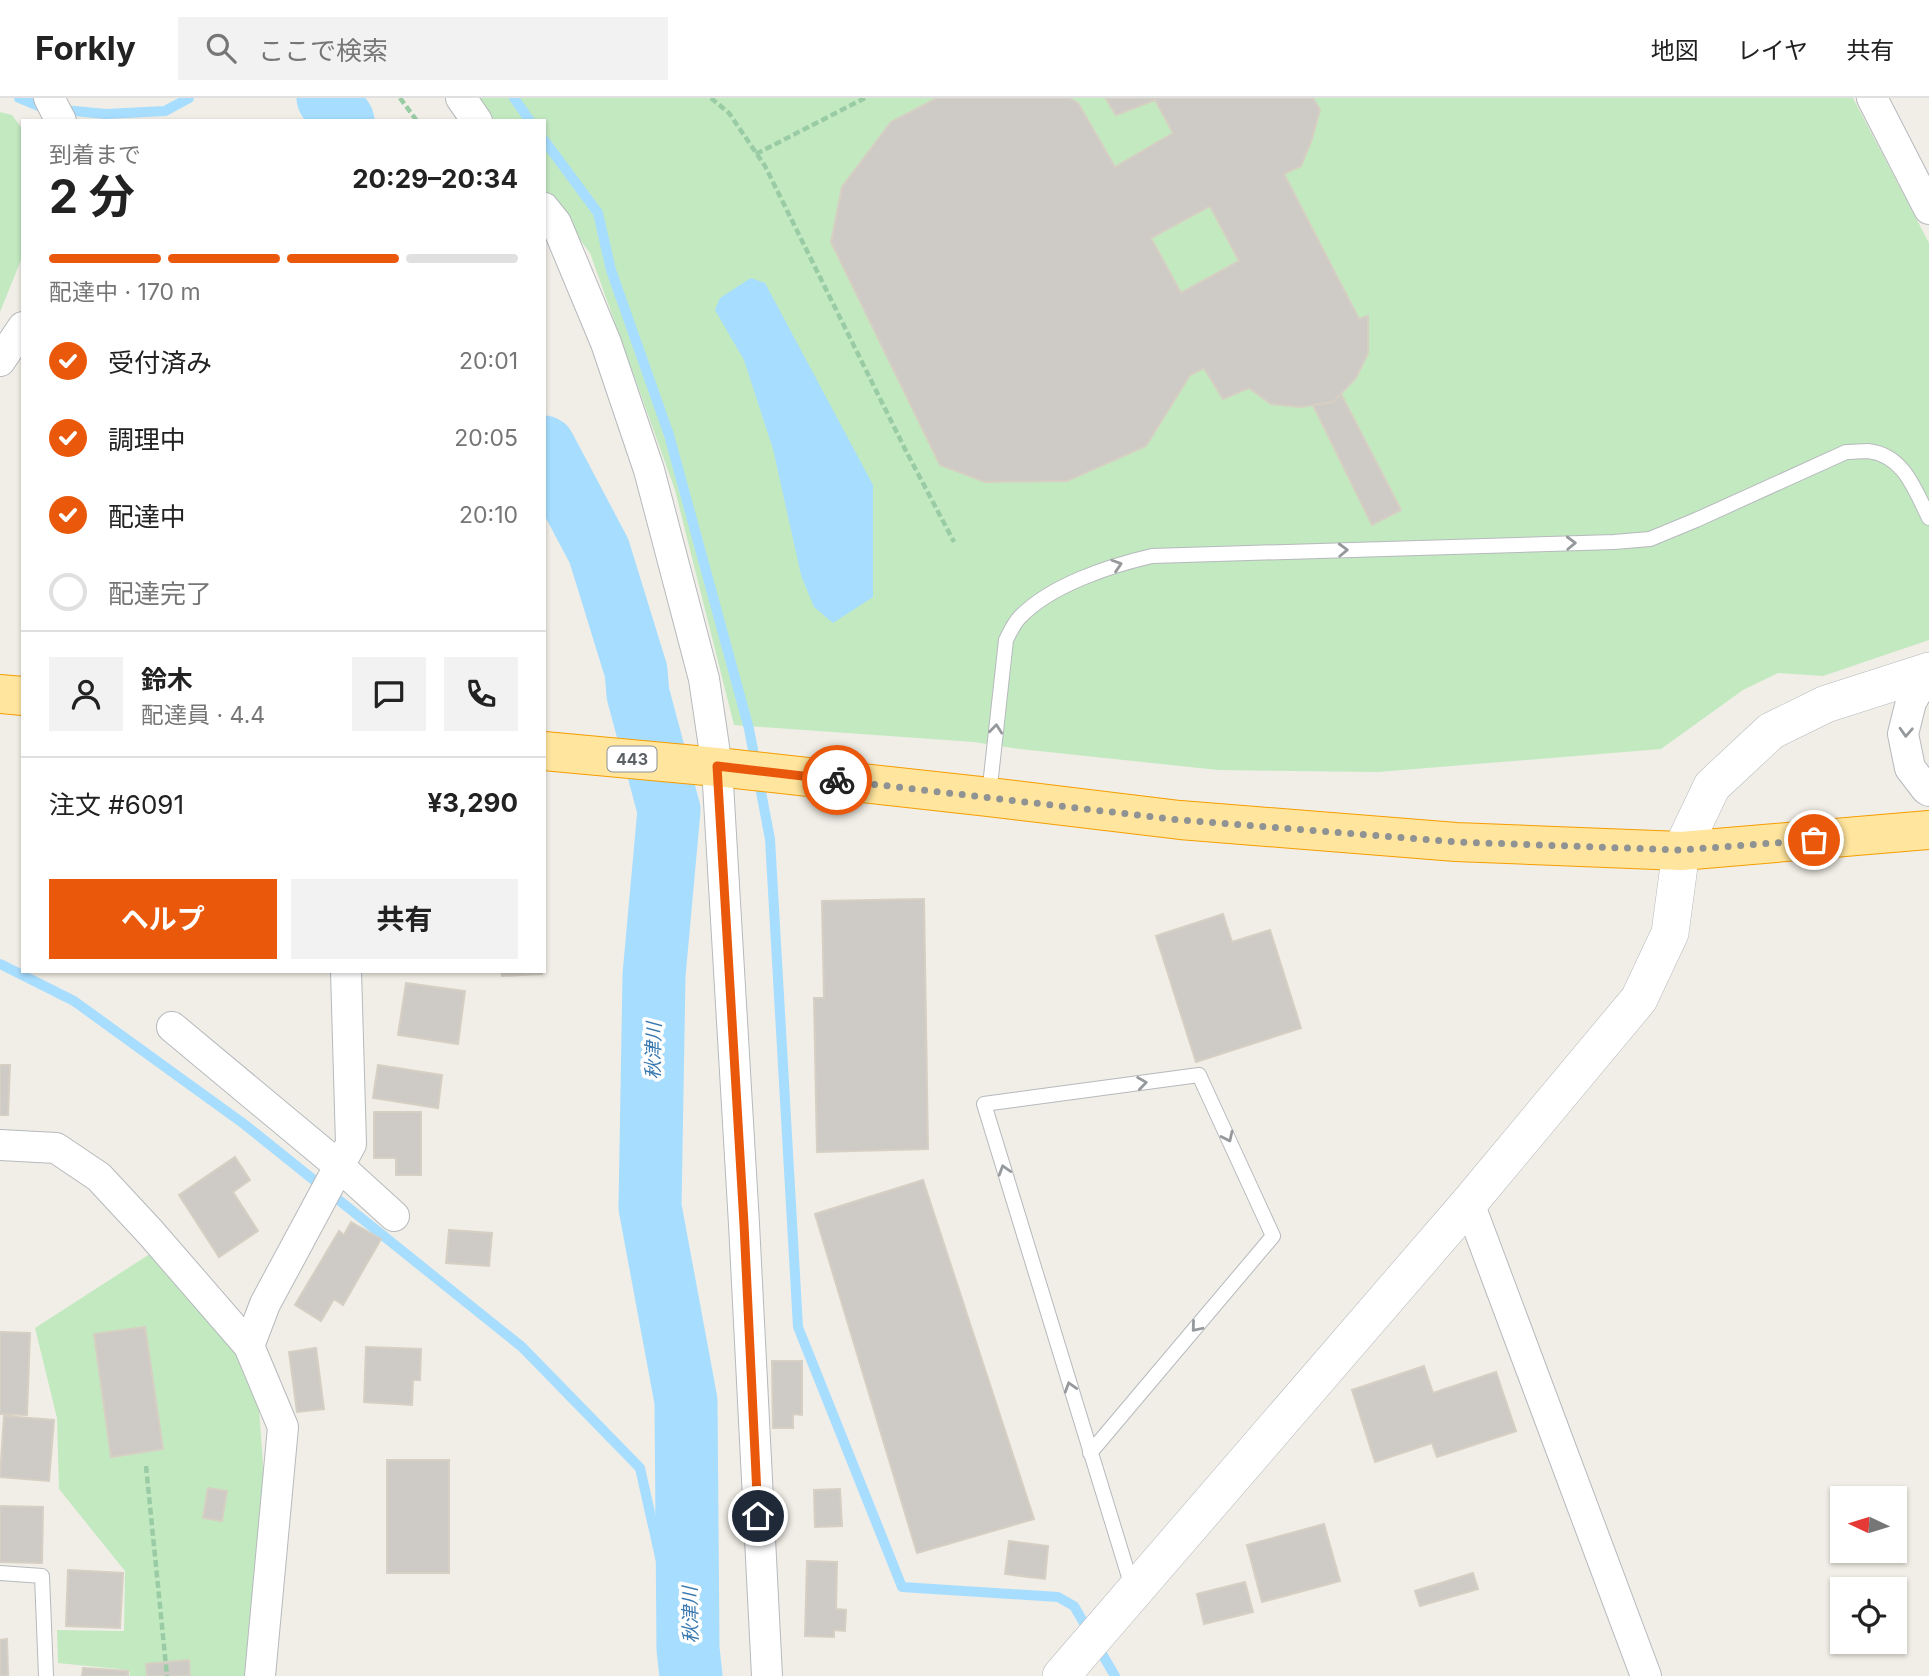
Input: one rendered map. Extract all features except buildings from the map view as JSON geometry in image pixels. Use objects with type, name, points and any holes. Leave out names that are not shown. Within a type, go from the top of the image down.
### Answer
[{"type":"highway","points":[[0,694],[21,696]]},
{"type":"highway","name":"443","points":[[546,751],[744,770],[1180,820],[1456,842],[1681,850],[1929,830]]},
{"type":"street","points":[[49,98],[60,119]]},
{"type":"street","points":[[461,98],[476,119]]},
{"type":"street","points":[[1872,98],[1929,208]]},
{"type":"street","points":[[546,210],[556,223],[606,343],[649,470],[704,679],[744,770],[744,1224],[767,1676]]},
{"type":"street","points":[[0,361],[21,330]]},
{"type":"street","points":[[1929,671],[1911,702],[1903,734],[1910,768],[1929,791]]},
{"type":"street","points":[[1083,1651],[1469,1203],[1639,999],[1670,933],[1681,850],[1712,786],[1771,731],[1826,704],[1929,671]]},
{"type":"street","points":[[249,1346],[265,1304],[351,1144],[346,973]]},
{"type":"street","points":[[172,1027],[333,1179],[394,1216]]},
{"type":"street","points":[[0,1145],[56,1148],[99,1177],[249,1346],[283,1427],[260,1676]]},
{"type":"street","points":[[1469,1203],[1646,1676]]},
{"type":"lane","points":[[989,797],[1006,640],[1018,618],[1038,601],[1084,577],[1122,563],[1152,556],[1650,539],[1846,452],[1869,451],[1889,458],[1906,472],[1929,518]]},
{"type":"lane","points":[[1090,1453],[1273,1236],[1199,1075],[984,1104],[1090,1453],[1134,1592]]},
{"type":"lane","points":[[0,1573],[42,1576],[46,1676]]},
{"type":"path","points":[[400,98],[416,119]]},
{"type":"path","points":[[711,98],[729,113],[765,166],[954,542]]},
{"type":"path","points":[[757,154],[865,98]]},
{"type":"path","points":[[146,1466],[167,1676]]},
{"type":"green space","points":[[474,98],[1853,98],[1929,243],[1929,640],[1823,676],[1778,673],[1743,690],[1661,749],[1378,772],[1218,770],[974,742],[734,725],[675,490],[590,253],[546,195],[546,119],[490,119]]},
{"type":"green space","points":[[0,112],[12,115],[21,127],[21,260],[0,312]]},
{"type":"green space","points":[[156,1250],[225,1331],[258,1395],[267,1519],[254,1676],[130,1676],[129,1670],[58,1663],[57,1630],[124,1631],[125,1571],[59,1489],[57,1418],[35,1328]]},
{"type":"water","points":[[751,278],[765,283],[873,485],[873,597],[833,623],[814,607],[801,575],[773,449],[744,360],[715,310],[720,298]]},
{"type":"waterway","points":[[19,98],[43,108],[106,114],[165,111],[189,98]]},
{"type":"waterway","name":"秋津川","points":[[328,98],[342,119]]},
{"type":"waterway","points":[[514,98],[529,119]]},
{"type":"waterway","points":[[546,143],[598,213],[611,270],[669,435],[749,729],[770,839],[798,1327],[902,1587],[1058,1597],[1074,1606],[1115,1676]]},
{"type":"waterway","name":"秋津川","points":[[546,451],[599,551],[636,671],[638,694],[669,810],[654,975],[650,1207],[686,1401],[688,1649],[691,1676]]},
{"type":"waterway","points":[[0,964],[74,1001],[244,1124],[522,1347],[640,1468],[662,1566],[688,1649]]},
{"type":"way so far","points":[[837,780],[1180,820],[1456,842],[1681,850],[1814,840]]},
{"type":"route","points":[[758,1516],[717,766],[837,780]]}]
